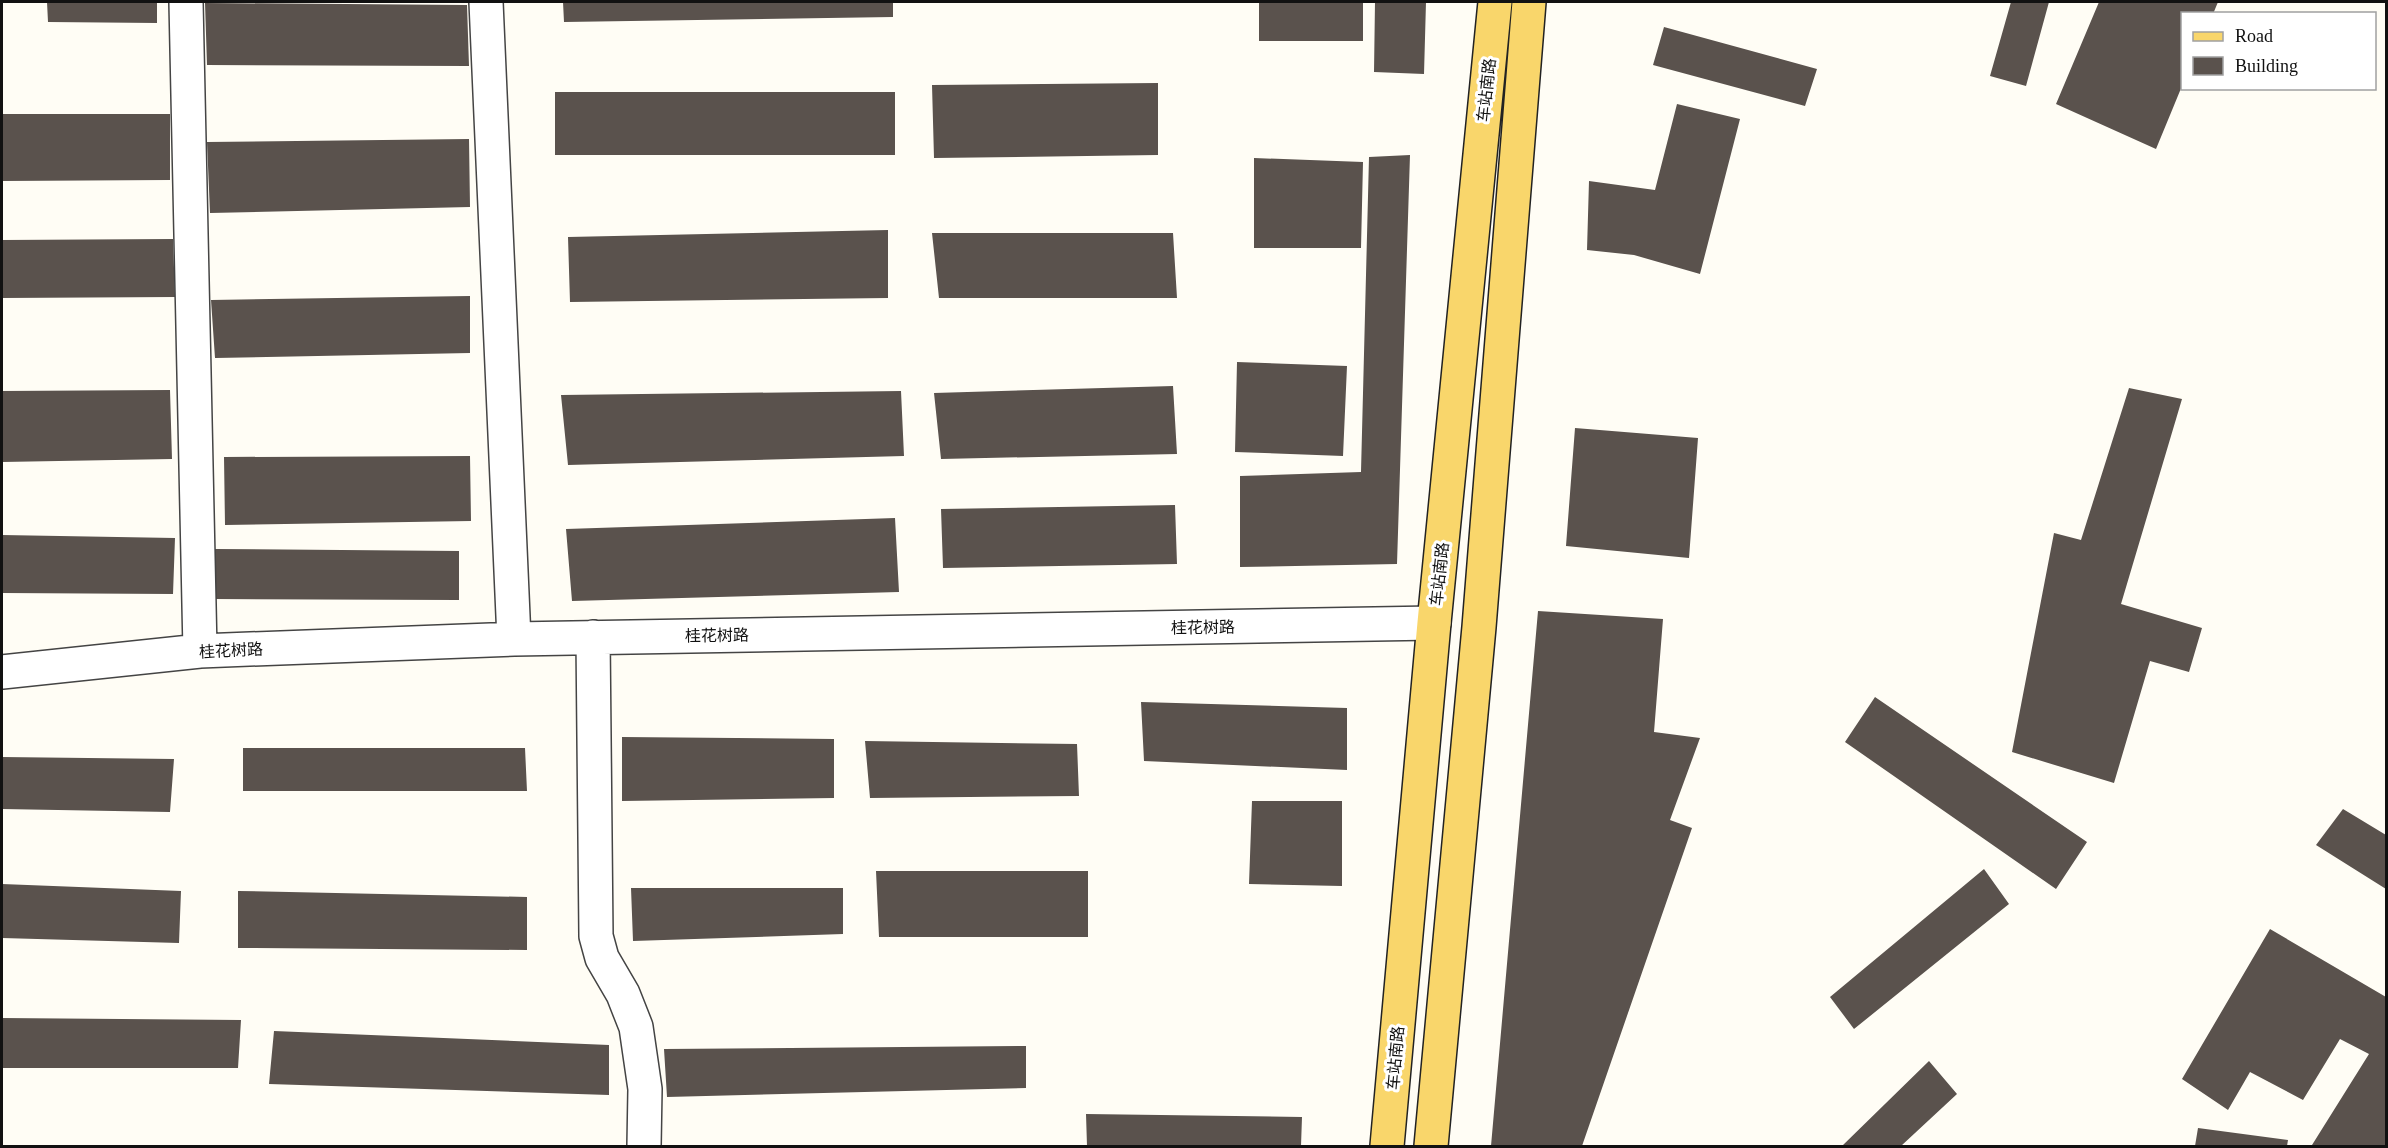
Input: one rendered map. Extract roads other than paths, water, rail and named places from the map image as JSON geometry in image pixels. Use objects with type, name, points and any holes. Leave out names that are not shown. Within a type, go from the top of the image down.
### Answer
[{"type":"main road","name":"车站南路","points":[[1386,1146],[1434,623],[1495,2]]},
{"type":"main road","points":[[1431,1146],[1479,627],[1529,2]]},
{"type":"street","points":[[186,2],[200,651]]},
{"type":"street","points":[[486,2],[514,639]]},
{"type":"street","name":"桂花树路","points":[[2,672],[200,651],[514,639],[1434,623]]},
{"type":"street","points":[[593,637],[596,936],[602,958],[623,994],[636,1027],[645,1089],[644,1146]]}]
